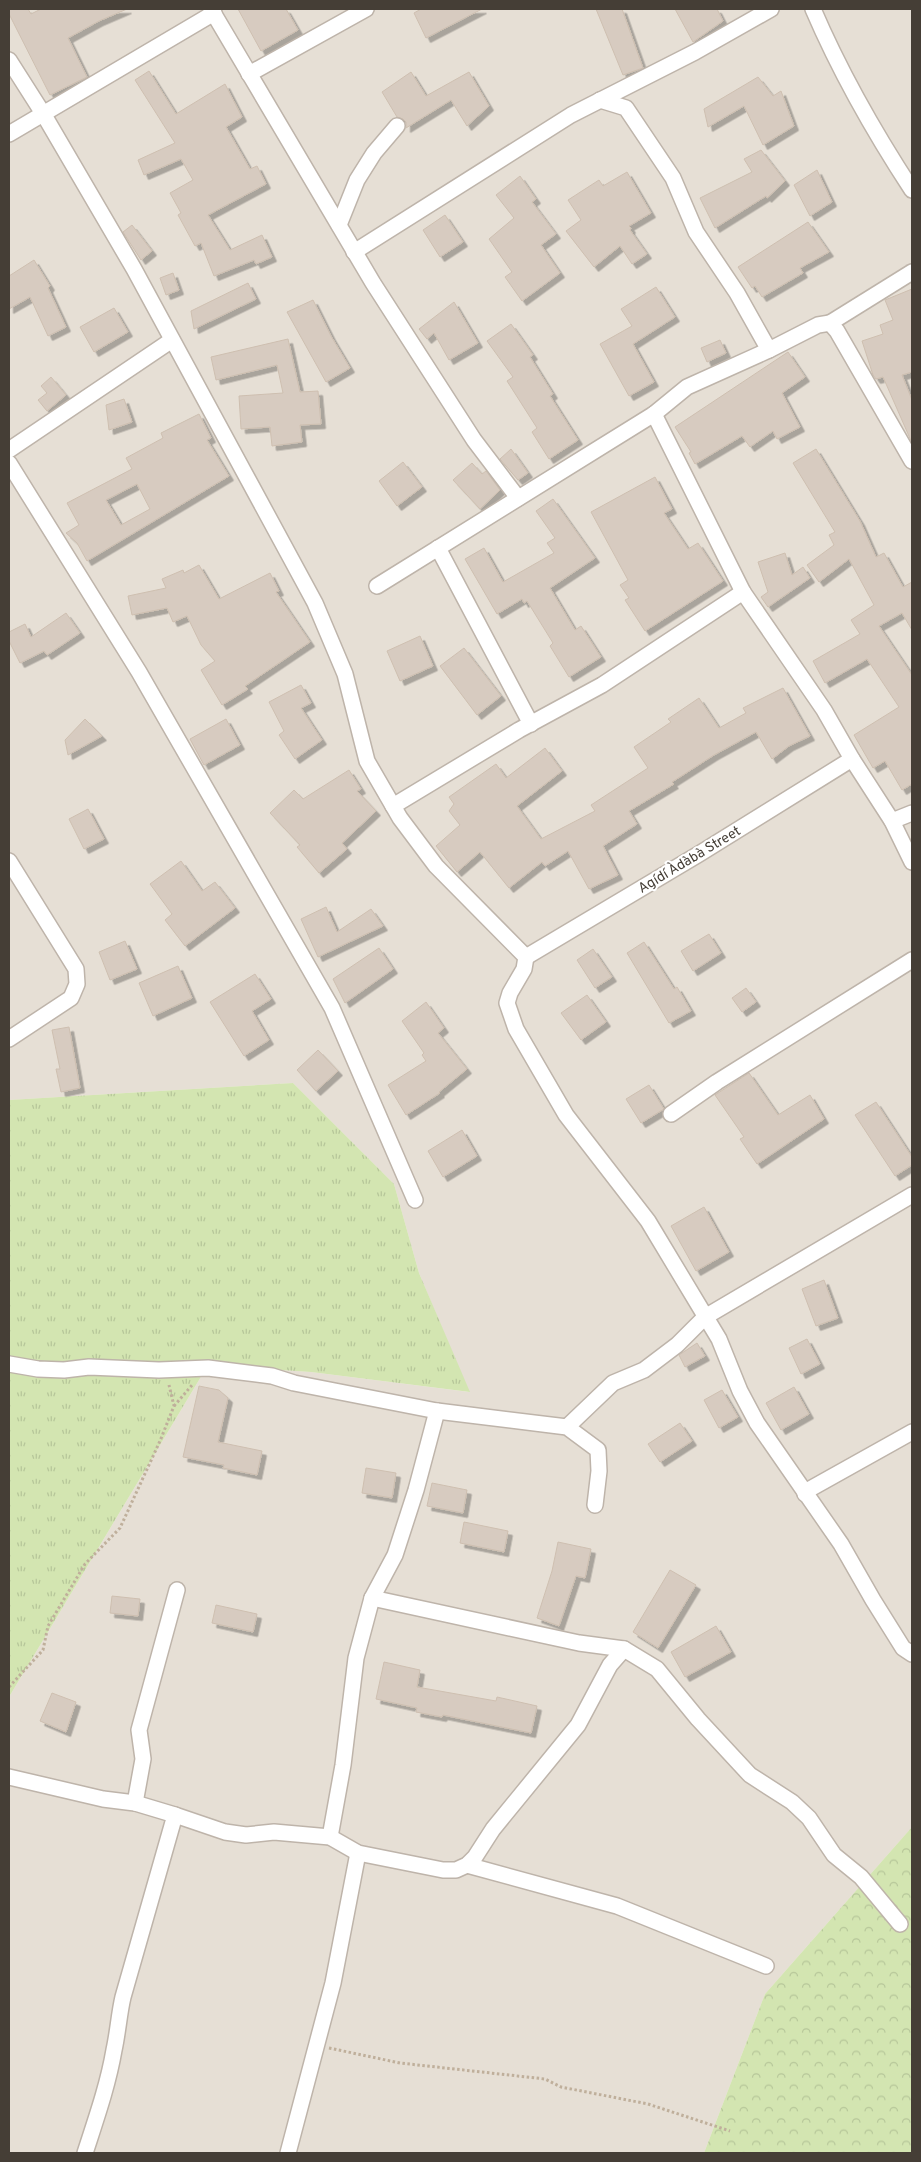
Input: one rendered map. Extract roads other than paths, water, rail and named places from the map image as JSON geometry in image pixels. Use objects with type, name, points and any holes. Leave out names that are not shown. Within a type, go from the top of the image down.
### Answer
[{"type":"street","points":[[249,74],[366,9]]},
{"type":"street","points":[[354,252],[554,125],[694,52],[771,9]]},
{"type":"street","points":[[813,9],[835,61],[912,190]]},
{"type":"street","points":[[9,134],[44,115],[212,11],[354,252],[474,440],[518,498]]},
{"type":"street","points":[[9,60],[44,115],[134,269],[315,603],[345,674],[366,761],[393,806],[436,866],[526,957],[524,969],[510,993],[507,1003],[516,1029],[566,1115],[648,1221],[720,1339],[740,1391],[756,1423],[804,1494],[841,1544],[872,1600],[903,1648],[912,1654]]},
{"type":"street","points":[[626,108],[628,86]]},
{"type":"street","points":[[600,100],[626,108],[673,178],[696,232],[737,293],[769,350]]},
{"type":"street","points":[[339,225],[357,180],[374,153],[397,126]]},
{"type":"street","points":[[377,586],[654,414],[687,388],[818,325],[830,323],[912,272]]},
{"type":"street","points":[[830,323],[837,331],[912,460]]},
{"type":"street","points":[[9,450],[172,340]]},
{"type":"street","points":[[654,414],[743,592],[824,710],[852,759],[892,821],[912,862]]},
{"type":"street","points":[[9,463],[139,672],[332,1008],[415,1200]]},
{"type":"street","points":[[438,548],[531,724]]},
{"type":"street","points":[[393,806],[531,724],[602,685],[743,592]]},
{"type":"street","name":"Agídí Àdàbà Street","points":[[526,957],[699,854],[852,759]]},
{"type":"street","points":[[892,821],[912,813]]},
{"type":"street","points":[[9,861],[76,969],[77,984],[71,998],[9,1039]]},
{"type":"street","points":[[671,1114],[717,1082],[912,960]]},
{"type":"street","points":[[567,1427],[613,1383],[644,1370],[677,1345],[705,1317],[912,1195]]},
{"type":"street","points":[[9,1364],[38,1369],[159,1370],[208,1368],[272,1376],[294,1383],[437,1411],[567,1427],[598,1450],[599,1471],[595,1505]]},
{"type":"street","points":[[330,1837],[343,1765],[356,1658],[372,1598],[395,1555],[416,1490],[437,1411]]},
{"type":"street","points":[[804,1494],[810,1488],[912,1432]]},
{"type":"street","points":[[135,1803],[143,1759],[139,1730],[177,1590]]},
{"type":"street","points":[[372,1598],[579,1643],[624,1649],[657,1669],[698,1719],[750,1775],[792,1802],[809,1818],[834,1855],[861,1877],[900,1924]]},
{"type":"street","points":[[9,1778],[103,1799],[135,1803],[225,1832],[246,1835],[274,1832],[330,1837],[358,1853],[443,1870],[456,1870],[467,1865],[475,1857],[493,1829],[578,1725],[610,1665],[624,1649]]},
{"type":"street","points":[[85,2153],[99,2110],[112,2058],[123,1997],[175,1815]]},
{"type":"street","points":[[288,2153],[333,1982],[358,1853]]},
{"type":"street","points":[[467,1865],[617,1906],[766,1966]]}]
